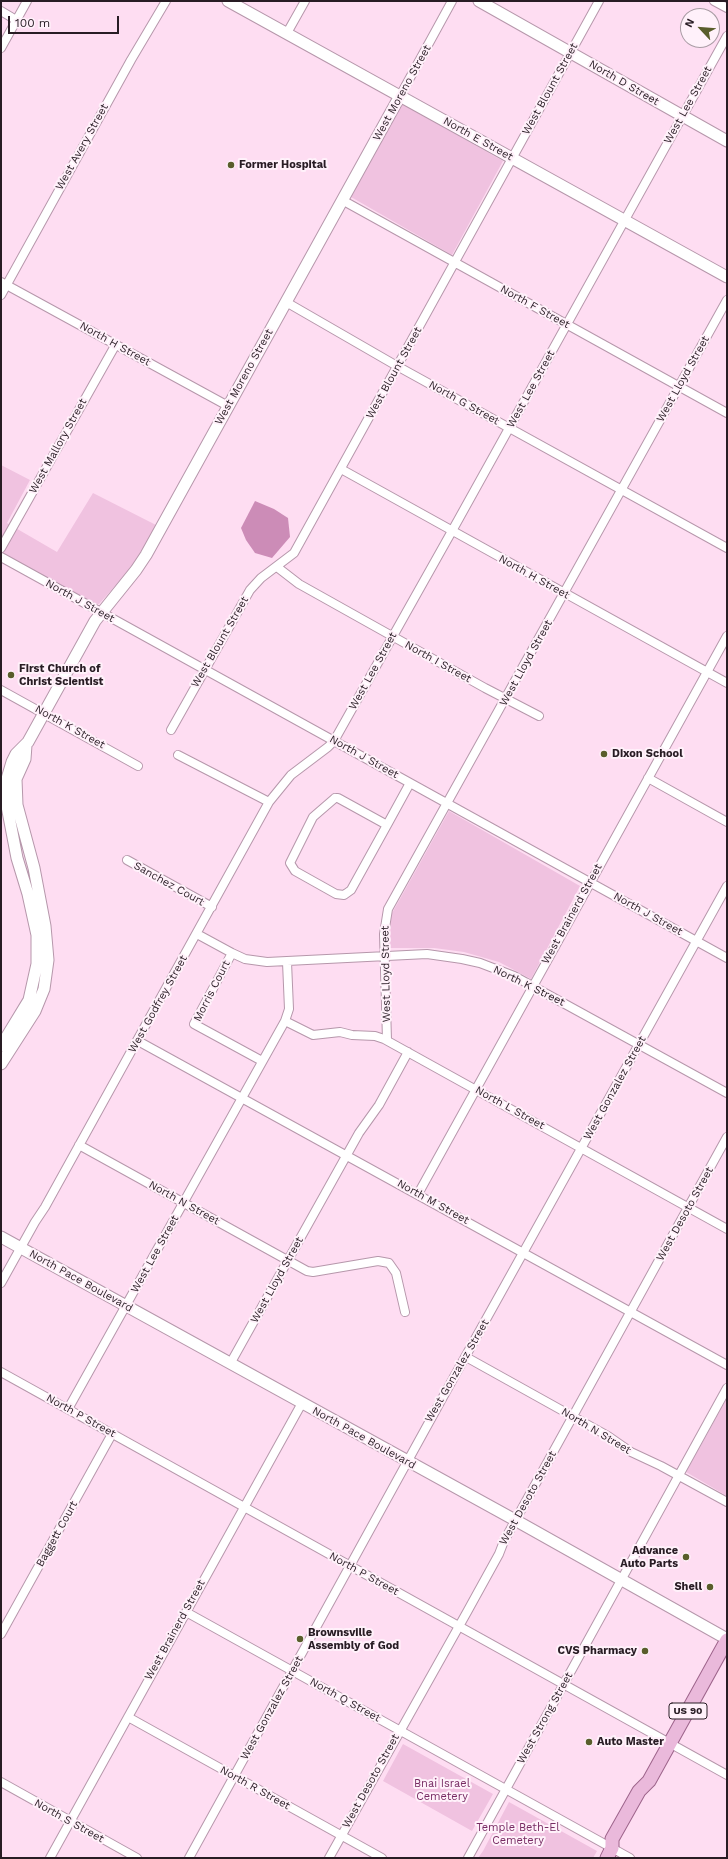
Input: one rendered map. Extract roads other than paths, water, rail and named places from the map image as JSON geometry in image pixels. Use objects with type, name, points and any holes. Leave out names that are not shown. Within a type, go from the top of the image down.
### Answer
[{"type":"main road","name":"US 90","points":[[609,1853],[612,1839],[639,1792],[649,1781],[727,1640]]},
{"type":"street","points":[[1,48],[27,1]]},
{"type":"street","name":"West Avery Street","points":[[1,295],[4,283],[134,54],[166,1]]},
{"type":"street","name":"North E Street","points":[[228,1],[727,276]]},
{"type":"street","points":[[287,33],[305,1]]},
{"type":"street","name":"West Moreno Street","points":[[5,1046],[31,994],[42,935],[17,858],[5,791],[8,773],[12,762],[16,754],[26,746],[95,621],[136,570],[146,554],[452,1]]},
{"type":"street","name":"North D Street","points":[[479,1],[727,140]]},
{"type":"street","name":"West Blount Street","points":[[171,730],[250,590],[261,578],[278,567],[294,553],[599,1]]},
{"type":"street","points":[[714,1],[727,8]]},
{"type":"street","points":[[1,11],[16,20]]},
{"type":"street","name":"West Lee Street","points":[[334,741],[727,36]]},
{"type":"street","name":"North F Street","points":[[342,200],[727,413]]},
{"type":"street","name":"North H Street","points":[[4,283],[228,406]]},
{"type":"street","name":"West Lloyd Street","points":[[387,1040],[384,927],[388,909],[727,300]]},
{"type":"street","name":"North G Street","points":[[286,302],[397,366],[727,548]]},
{"type":"street","name":"West Mallory Street","points":[[1,548],[116,344]]},
{"type":"street","name":"North H Street","points":[[341,469],[727,683]]},
{"type":"street","name":"North J Street","points":[[1,557],[727,958]]},
{"type":"street","name":"North I Street","points":[[278,567],[299,584],[539,716]]},
{"type":"street","name":"West Brainerd Street","points":[[418,1194],[727,636]]},
{"type":"street","name":"North K Street","points":[[1,690],[138,766]]},
{"type":"street","name":"West Godfrey Street","points":[[1,1283],[80,1145],[269,802],[291,776],[334,741]]},
{"type":"street","points":[[178,755],[269,802]]},
{"type":"street","points":[[648,778],[727,822]]},
{"type":"street","points":[[387,825],[338,798],[335,798],[313,817],[290,859],[290,867],[336,894],[344,895],[350,890],[387,825],[410,783]]},
{"type":"street","name":"Sanchez Court","points":[[127,860],[212,907]]},
{"type":"street","name":"West Gonzalez Street","points":[[189,1858],[727,886]]},
{"type":"street","name":"North K Street","points":[[197,934],[245,959],[286,962],[427,954],[462,959],[497,969],[533,986],[727,1093]]},
{"type":"street","name":"Morris Court","points":[[232,953],[194,1024],[262,1061]]},
{"type":"street","points":[[242,1097],[285,1020],[289,1009],[286,962]]},
{"type":"street","name":"North L Street","points":[[285,1020],[313,1035],[340,1032],[352,1035],[375,1036],[387,1040],[727,1229]]},
{"type":"street","name":"North M Street","points":[[138,1040],[727,1365]]},
{"type":"street","points":[[1,1064],[5,1046]]},
{"type":"street","name":"West Lloyd Street","points":[[230,1364],[359,1133],[379,1105],[408,1052]]},
{"type":"street","name":"West Lee Street","points":[[68,1409],[242,1097]]},
{"type":"street","name":"West Desoto Street","points":[[328,1858],[499,1554],[515,1520],[727,1137]]},
{"type":"street","name":"North N Street","points":[[80,1145],[307,1270],[313,1272],[378,1260],[389,1263],[396,1273],[405,1312]]},
{"type":"street","name":"North Pace Boulevard","points":[[1,1237],[407,1462],[622,1579],[727,1640]]},
{"type":"street","name":"North N Street","points":[[466,1357],[608,1436],[631,1452],[727,1502]]},
{"type":"street","name":"North P Street","points":[[1,1372],[727,1775]]},
{"type":"street","name":"West Strong Street","points":[[468,1858],[727,1388]]},
{"type":"street","name":"West Brainerd Street","points":[[50,1858],[302,1403]]},
{"type":"street","name":"Baggett Court","points":[[1,1634],[112,1434]]},
{"type":"street","name":"North Q Street","points":[[186,1612],[506,1790],[609,1853],[630,1858]]},
{"type":"street","name":"North R Street","points":[[128,1717],[382,1858]]},
{"type":"street","name":"North S Street","points":[[1,1782],[70,1822],[137,1858]]},
{"type":"place","name":"Former Hospital","points":[[231,165]]},
{"type":"place","name":"First Church of Christ Scientist","points":[[11,675]]},
{"type":"place","name":"Dixon School","points":[[604,754]]},
{"type":"place","name":"Advance Auto Parts","points":[[686,1557]]},
{"type":"place","name":"Shell","points":[[710,1587]]},
{"type":"place","name":"Brownsville Assembly of God","points":[[300,1639]]},
{"type":"place","name":"CVS Pharmacy","points":[[645,1651]]},
{"type":"place","name":"Auto Master","points":[[589,1742]]},
{"type":"park label","name":"Bnai Israel Cemetery","points":[[442,1790]]},
{"type":"park label","name":"Temple Beth-El Cemetery","points":[[518,1834]]}]
